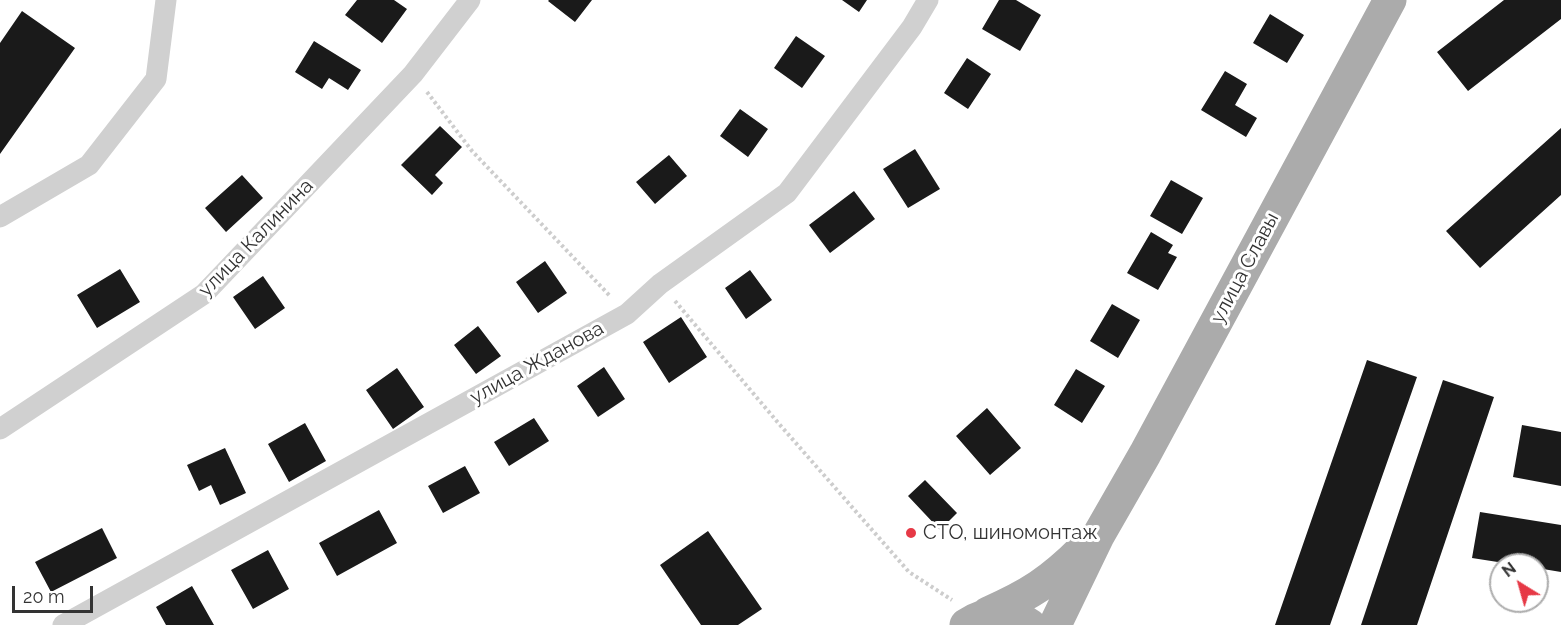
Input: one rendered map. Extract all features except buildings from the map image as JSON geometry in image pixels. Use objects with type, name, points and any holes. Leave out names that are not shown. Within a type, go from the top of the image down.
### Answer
[{"type":"main road","name":"улица Славы","points":[[1098,536],[1390,0]]},
{"type":"main road","points":[[977,619],[1024,597],[1056,576],[1098,536]]},
{"type":"main road","points":[[1055,625],[1098,536]]},
{"type":"main road","points":[[977,619],[1003,612],[1017,616],[1030,625]]},
{"type":"street","points":[[0,218],[89,165],[156,79],[166,0]]},
{"type":"street","name":"улица Калинина","points":[[0,429],[204,294],[413,74],[470,0]]},
{"type":"street","name":"улица Жданова","points":[[63,625],[627,314],[660,284],[788,193],[912,27],[928,0]]},
{"type":"path","points":[[413,74],[472,151],[627,314]]},
{"type":"path","points":[[660,284],[909,572],[977,619]]},
{"type":"place","name":"СТО, шиномонтаж","points":[[911,533]]}]
